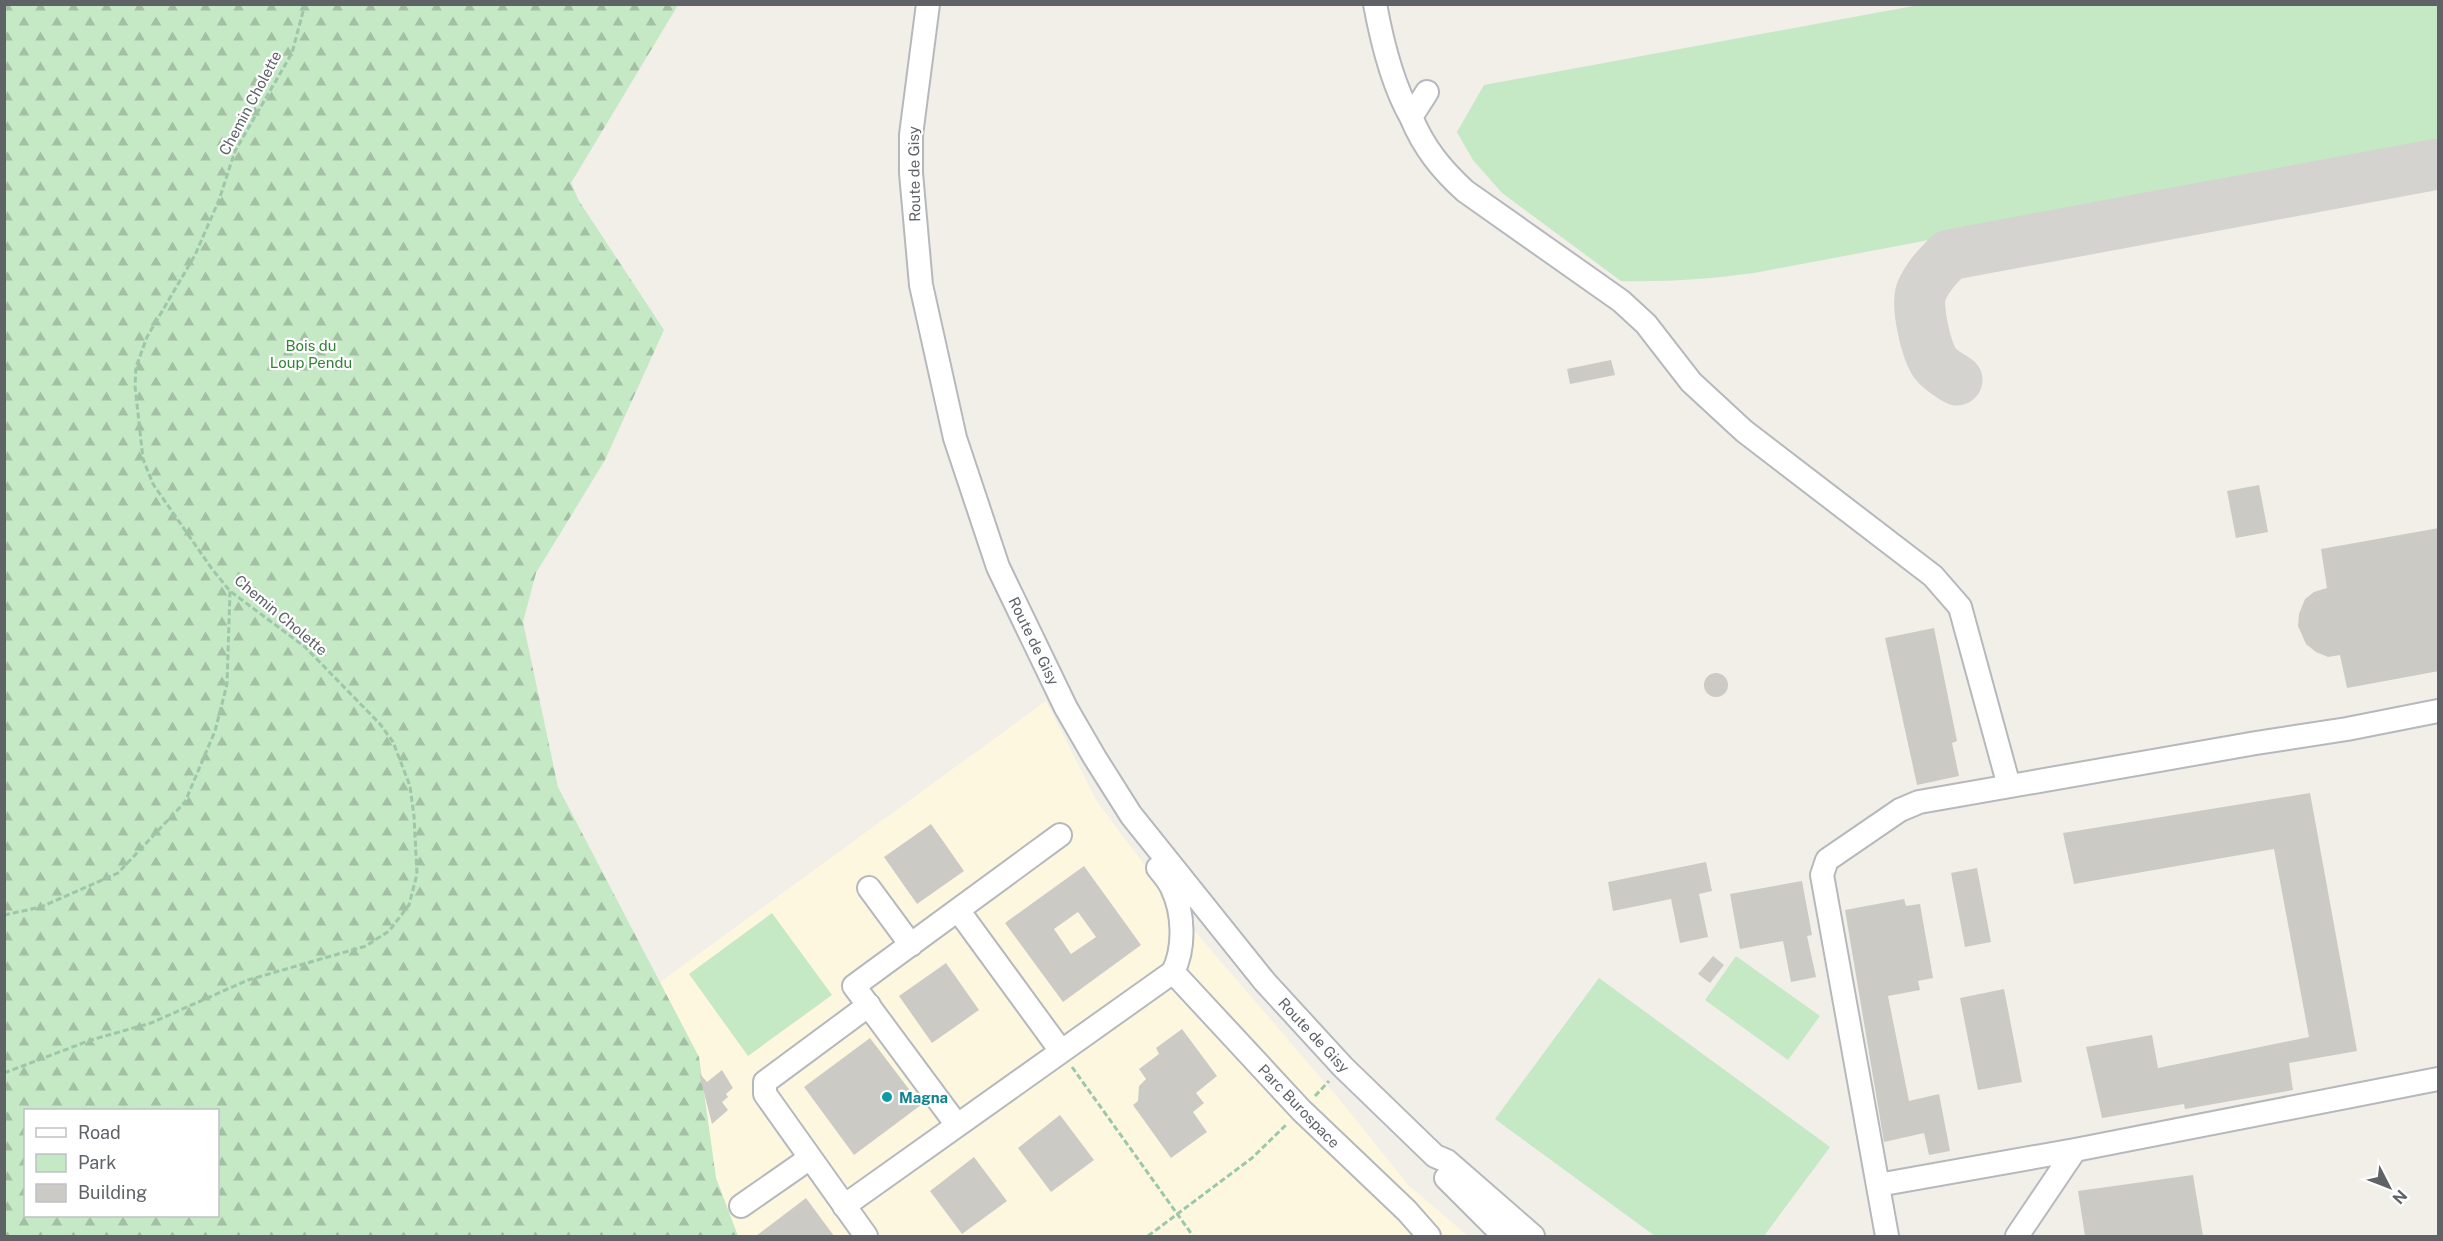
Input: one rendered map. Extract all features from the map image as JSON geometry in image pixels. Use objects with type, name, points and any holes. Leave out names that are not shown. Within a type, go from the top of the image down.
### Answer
[{"type":"street","name":"Route de Gisy","points":[[928,4],[911,135],[911,173],[921,285],[955,438],[998,567],[1061,698],[1131,815],[1265,982],[1343,1067],[1435,1156],[1447,1161],[1533,1236]]},
{"type":"street","points":[[1375,4],[1380,32],[1404,104],[1432,158],[1465,191],[1621,301],[1646,324],[1691,382],[1744,431],[1933,576],[1960,607],[2009,786]]},
{"type":"street","points":[[1411,117],[1427,92]]},
{"type":"street","points":[[1887,1236],[1822,875],[1827,860],[1900,810],[1918,802],[2348,729],[2439,711]]},
{"type":"street","points":[[844,1206],[1173,972],[1179,960],[1181,938],[1179,912],[1172,888],[1120,813],[1095,758]]},
{"type":"street","points":[[957,1125],[854,986],[1060,835]]},
{"type":"street","points":[[869,888],[911,945]]},
{"type":"street","points":[[958,910],[1061,1051]]},
{"type":"street","name":"Parc Burospace","points":[[1173,972],[1301,1110],[1407,1211],[1429,1236]]},
{"type":"street","points":[[866,1236],[765,1094],[765,1082],[869,1005]]},
{"type":"street","points":[[1878,1185],[2075,1150],[2439,1079]]},
{"type":"street","points":[[2017,1236],[2075,1150]]},
{"type":"street","name":"Route de Gisy","points":[[1435,1156],[1438,1170],[1504,1236]]},
{"type":"street","points":[[741,1206],[810,1158]]},
{"type":"path","name":"Chemin Cholette","points":[[4,1073],[91,1040],[151,1023],[248,980],[366,946],[389,931],[409,905],[417,874],[414,816],[410,786],[393,742],[380,724],[305,647],[231,591],[153,484],[143,459],[135,386],[136,367],[147,337],[195,255],[219,200],[235,151],[292,52],[305,4]]},
{"type":"path","points":[[4,915],[41,907],[118,873],[185,802],[215,731],[227,684],[231,591]]},
{"type":"path","points":[[1061,1051],[1193,1236]]},
{"type":"path","points":[[1148,1236],[1252,1158],[1343,1067]]},
{"type":"shaded area","points":[[1046,701],[1096,800],[1186,921],[1344,1105],[1408,1185],[1468,1236],[738,1236],[716,1178],[699,1057],[659,983]]},
{"type":"green space","points":[[1924,4],[2438,5],[2438,144],[1754,273],[1688,280],[1621,281],[1502,193],[1473,160],[1457,132],[1484,85]]},
{"type":"green space","name":"Bois du Loup Pendu","points":[[5,5],[678,5],[571,183],[579,201],[664,330],[605,460],[536,573],[523,622],[558,787],[699,1057],[716,1178],[738,1236],[5,1236]]},
{"type":"green space","points":[[772,913],[832,995],[748,1056],[689,974]]},
{"type":"green space","points":[[1736,956],[1820,1016],[1788,1060],[1705,1000]]},
{"type":"green space","points":[[1599,978],[1830,1147],[1764,1236],[1655,1236],[1495,1119]]},
{"type":"building","points":[[1611,360],[1615,375],[1570,384],[1567,369]]},
{"type":"building","points":[[2259,485],[2268,532],[2236,538],[2227,491]]},
{"type":"building","points":[[2439,528],[2439,671],[2347,688],[2340,655],[2328,657],[2316,652],[2306,644],[2298,626],[2299,614],[2305,599],[2314,592],[2327,588],[2321,549]]},
{"type":"building","points":[[1934,628],[1957,741],[1952,743],[1959,776],[1917,785],[1885,638]]},
{"type":"building","points":[[1716,673],[1724,677],[1728,685],[1724,693],[1716,697],[1708,693],[1704,685],[1708,677]]},
{"type":"building","points":[[2310,793],[2357,1051],[2289,1063],[2293,1090],[2185,1109],[2184,1104],[2102,1118],[2086,1047],[2152,1035],[2158,1068],[2309,1037],[2274,849],[2074,884],[2063,833]]},
{"type":"building","points":[[931,824],[964,871],[917,904],[884,857]]},
{"type":"building","points":[[1706,862],[1712,891],[1699,894],[1708,937],[1680,943],[1671,899],[1613,911],[1608,882]]},
{"type":"building","points":[[1084,866],[1141,945],[1063,1002],[1005,923]],"holes":[[[1078,912],[1096,937],[1071,954],[1054,929]]]},
{"type":"building","points":[[1977,868],[1991,942],[1965,947],[1951,873]]},
{"type":"building","points":[[1802,881],[1812,935],[1807,936],[1816,977],[1791,982],[1783,941],[1740,949],[1730,894]]},
{"type":"building","points":[[1904,899],[1906,906],[1920,904],[1933,978],[1918,981],[1920,990],[1888,996],[1909,1101],[1939,1094],[1950,1151],[1929,1155],[1924,1133],[1884,1142],[1845,910]]},
{"type":"building","points":[[1713,956],[1724,965],[1710,983],[1698,974]]},
{"type":"building","points":[[946,963],[979,1010],[932,1043],[899,996]]},
{"type":"building","points":[[2004,989],[2022,1082],[1978,1090],[1960,998]]},
{"type":"building","points":[[1182,1029],[1217,1076],[1196,1093],[1204,1103],[1193,1112],[1207,1132],[1171,1158],[1133,1105],[1138,1101],[1139,1086],[1146,1079],[1139,1069],[1159,1054],[1156,1048]]},
{"type":"building","name":"Magna","points":[[870,1038],[921,1105],[854,1155],[804,1087]]},
{"type":"building","points":[[722,1070],[733,1088],[722,1102],[728,1110],[712,1124],[699,1073],[707,1082]]},
{"type":"building","points":[[1060,1115],[1094,1160],[1051,1192],[1018,1148]]},
{"type":"building","points":[[974,1157],[1007,1201],[962,1234],[930,1191]]},
{"type":"building","points":[[2193,1175],[2203,1236],[2085,1236],[2078,1191]]},
{"type":"building","points":[[806,1198],[834,1236],[756,1236]]},
{"type":"taxiway","points":[[1957,380],[1935,363],[1928,349],[1920,308],[1923,287],[1949,255],[2438,164]]},
{"type":"place","name":"Magna","points":[[887,1097]]}]
